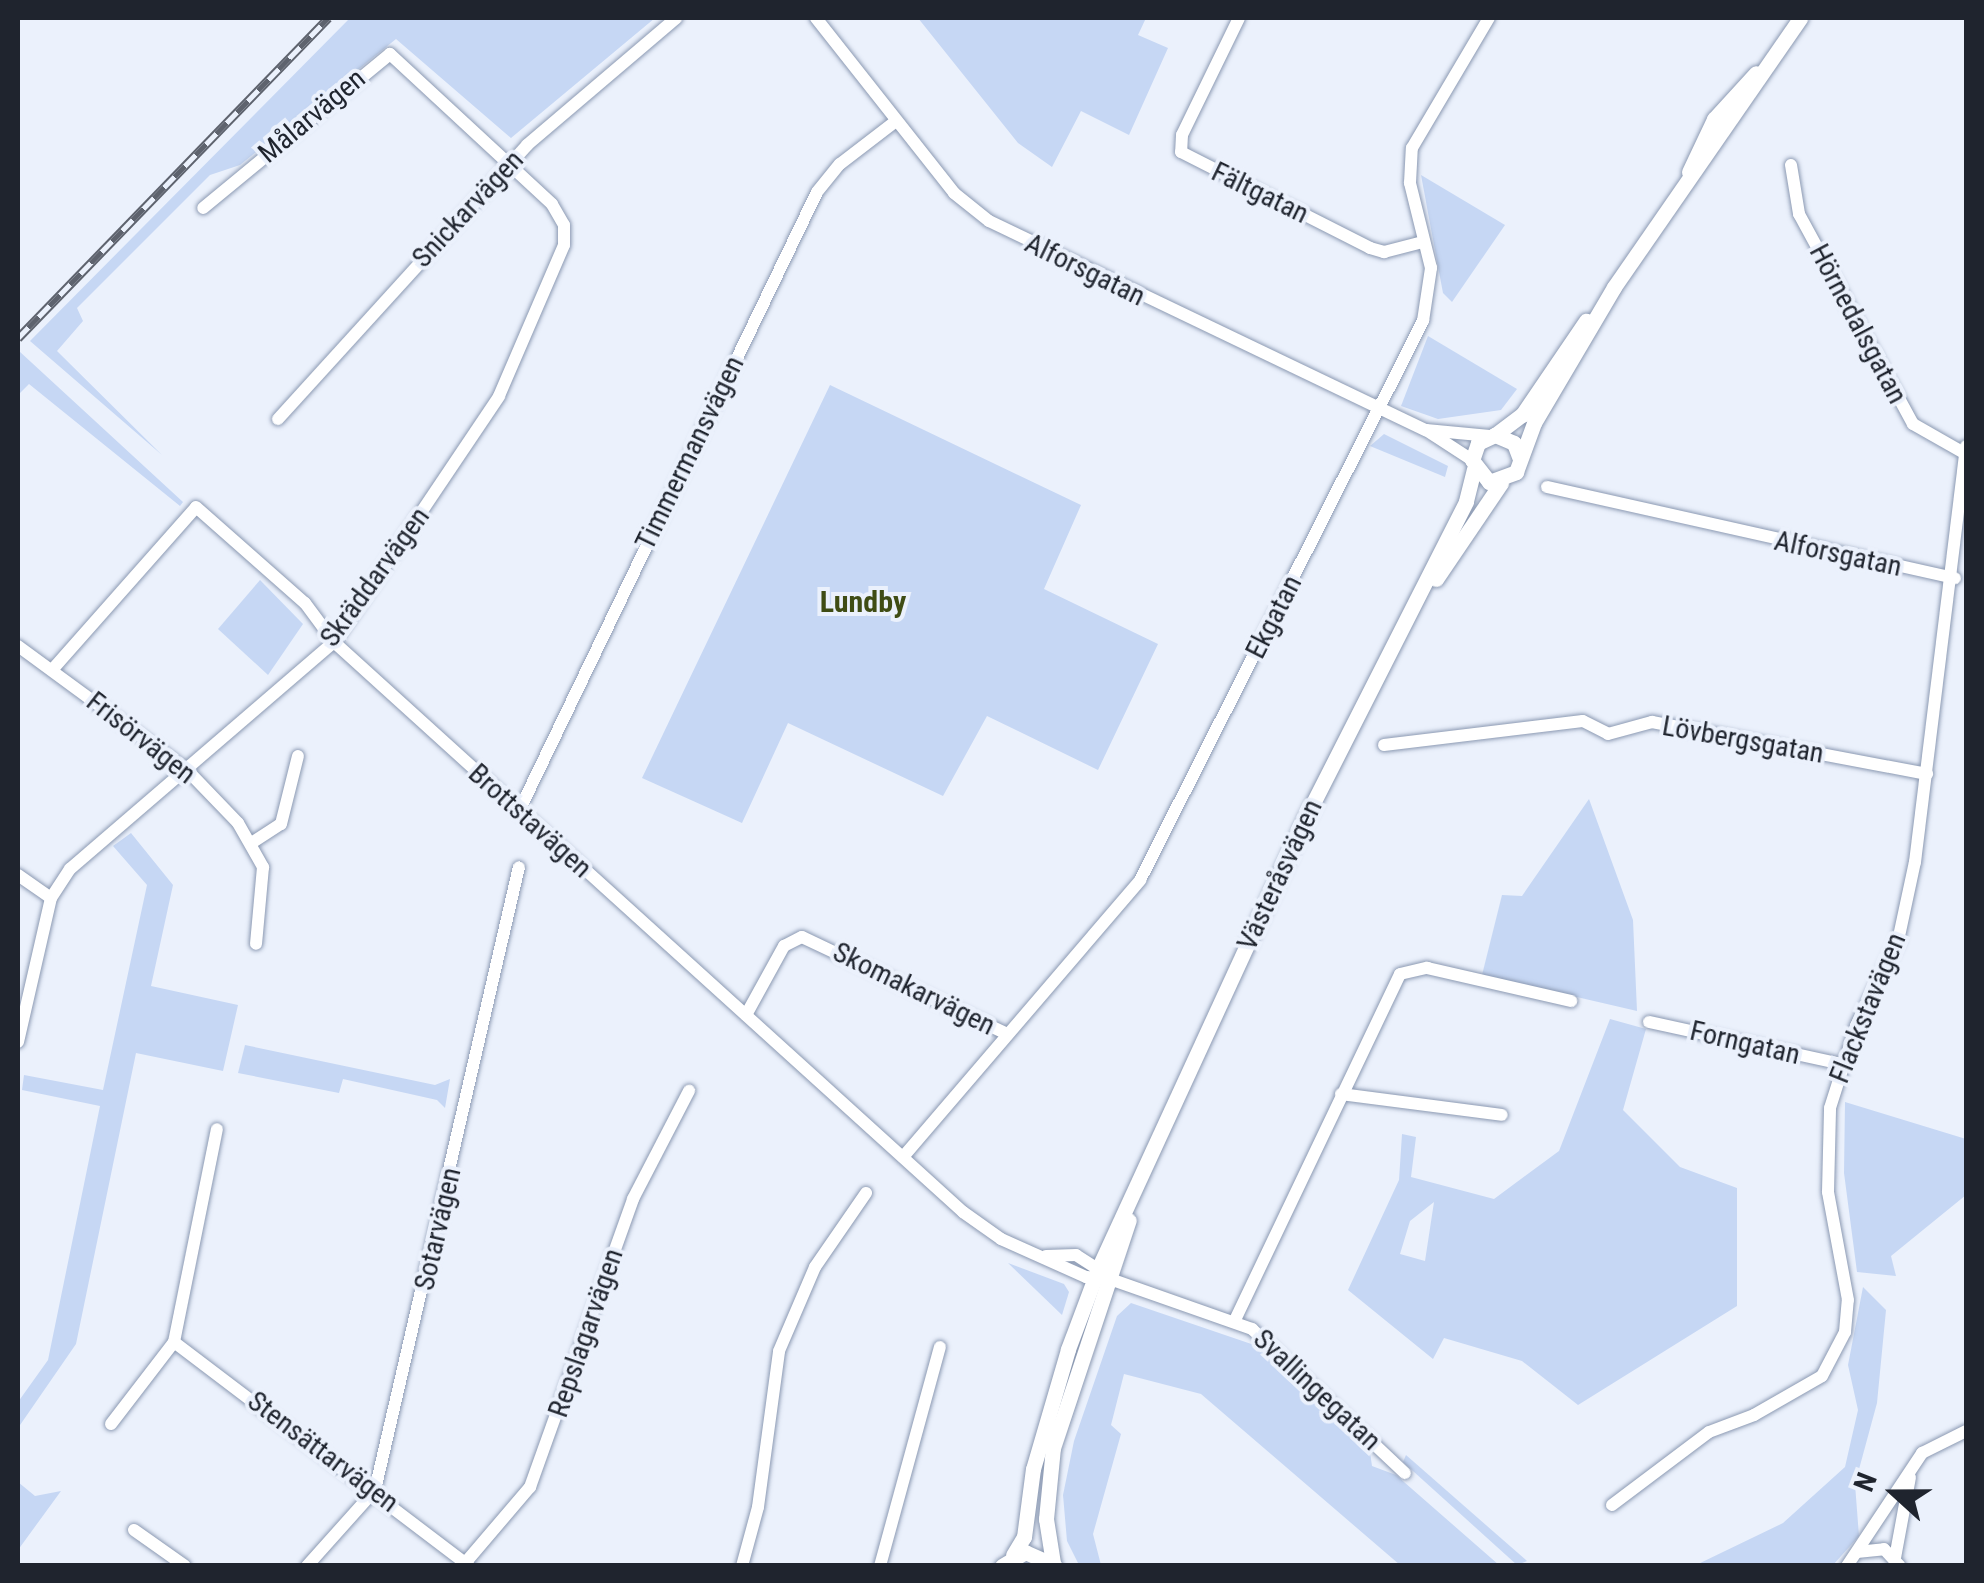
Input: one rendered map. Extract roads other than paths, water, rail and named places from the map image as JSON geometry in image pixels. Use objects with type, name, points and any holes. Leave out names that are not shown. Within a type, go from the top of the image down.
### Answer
[{"type":"street","name":"Snickarvägen","points":[[278,419],[509,164],[676,18]]},
{"type":"street","name":"Alforsgatan","points":[[816,18],[954,193],[988,221],[1377,411],[1426,430],[1473,464]]},
{"type":"street","name":"Fältgatan","points":[[1238,18],[1181,152],[1370,248],[1384,252],[1422,242]]},
{"type":"street","name":"Ekgatan","points":[[903,1156],[1140,880],[1430,303],[1431,268],[1410,183],[1412,148],[1489,18]]},
{"type":"street","points":[[1614,287],[1516,472],[1501,483],[1483,480],[1473,464],[1478,443],[1522,415],[1687,176],[1727,128],[1764,66],[1800,18]]},
{"type":"street","name":"Målarvägen","points":[[203,208],[390,54],[509,164]]},
{"type":"street","name":"Timmermansvägen","points":[[519,812],[817,192],[840,164],[896,121]]},
{"type":"street","name":"Skräddarvägen","points":[[18,1042],[51,898],[92,846],[188,771],[334,642],[499,396],[553,278],[564,225],[552,204],[509,164]]},
{"type":"street","name":"Hörnedalsgatan","points":[[1791,165],[1799,214],[1912,424],[1965,450]]},
{"type":"street","name":"Alforsgatan","points":[[1426,430],[1493,435]]},
{"type":"street","points":[[1493,435],[1514,443],[1520,459]]},
{"type":"street","name":"Flackstavägen","points":[[1612,1505],[1667,1458],[1792,1396],[1836,1356],[1848,1300],[1837,1264],[1827,1150],[1841,1064],[1898,941],[1955,578],[1963,519],[1965,450]]},
{"type":"street","name":"Västeråsvägen","points":[[1008,1560],[1024,1537],[1033,1469],[1068,1349],[1151,1154],[1305,819],[1466,501],[1473,464]]},
{"type":"street","name":"Västeråsvägen","points":[[1418,600],[1501,483]]},
{"type":"street","name":"Alforsgatan","points":[[1547,487],[1955,578]]},
{"type":"street","name":"Brottstavägen","points":[[52,670],[196,507],[305,603],[334,642],[519,812],[986,1230],[1046,1256],[1076,1255],[1101,1276]]},
{"type":"street","name":"Frisörvägen","points":[[18,646],[188,771],[253,842]]},
{"type":"street","name":"Lövbergsgatan","points":[[1384,746],[1583,721],[1608,734],[1652,722],[1927,774]]},
{"type":"street","points":[[256,944],[264,880],[253,842],[281,824],[298,756]]},
{"type":"street","name":"Sotarvägen","points":[[308,1566],[375,1490],[519,867]]},
{"type":"street","points":[[18,875],[51,898]]},
{"type":"street","name":"Skomakarvägen","points":[[746,1015],[784,946],[802,938],[1007,1034]]},
{"type":"street","points":[[1235,1320],[1392,982],[1410,970],[1427,968],[1570,1001]]},
{"type":"street","name":"Forngatan","points":[[1648,1022],[1841,1064]]},
{"type":"street","name":"Repslagarvägen","points":[[468,1564],[530,1487],[633,1199],[689,1091]]},
{"type":"street","points":[[1341,1094],[1502,1115]]},
{"type":"street","points":[[112,1424],[174,1342],[217,1129]]},
{"type":"street","points":[[742,1566],[758,1508],[778,1351],[816,1267],[866,1193]]},
{"type":"street","name":"Västeråsvägen","points":[[1054,1564],[1046,1519],[1053,1448],[1101,1276]]},
{"type":"street","name":"Svallingegatan","points":[[1101,1276],[1235,1320],[1280,1349],[1404,1474]]},
{"type":"street","name":"Stensättarvägen","points":[[174,1342],[375,1490],[468,1564]]},
{"type":"street","points":[[880,1566],[940,1348]]},
{"type":"street","points":[[1847,1566],[1912,1466],[1934,1442],[1966,1431]]},
{"type":"street","points":[[1857,1552],[1874,1547],[1898,1562],[1912,1466]]},
{"type":"street","points":[[134,1530],[185,1566]]},
{"type":"street","points":[[1008,1560],[1038,1553],[1054,1564]]},
{"type":"railway","points":[[18,338],[328,18]]},
{"type":"district","name":"Lundby","points":[[863,602]]}]
